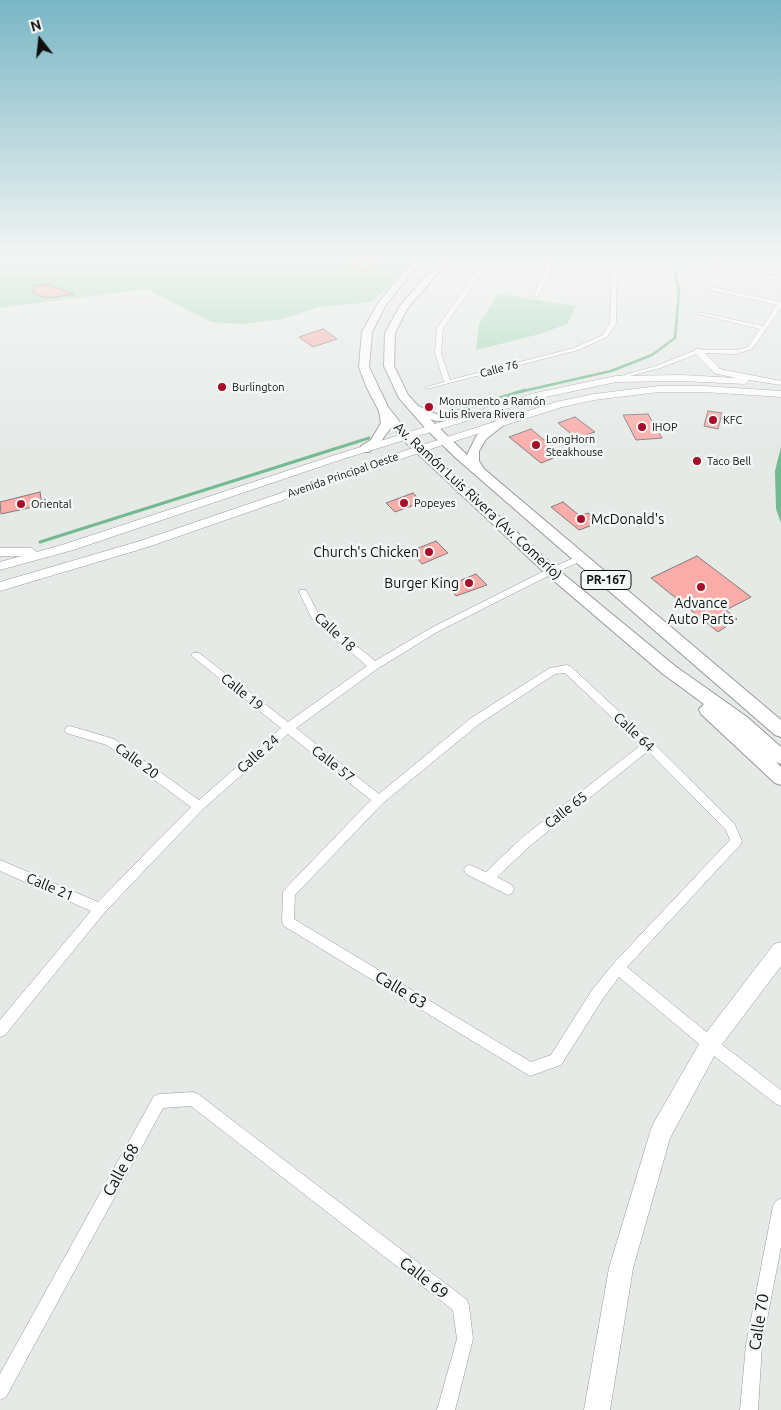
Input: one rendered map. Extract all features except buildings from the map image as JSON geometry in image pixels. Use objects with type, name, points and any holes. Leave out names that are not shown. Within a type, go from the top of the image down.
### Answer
[{"type":"main road","name":"Av. Ramón Luis Rivera (Av. Comerío)","points":[[372,323],[367,332],[364,367],[371,386],[385,411],[406,437],[551,571],[669,670],[741,722],[781,757]]},
{"type":"main road","points":[[385,323],[390,336]]},
{"type":"main road","name":"Av. Ramón Luis Rivera (Av. Comerío)","points":[[396,323],[390,336],[390,366],[395,381],[409,404],[432,429],[777,724]]},
{"type":"main road","points":[[698,351],[710,366],[717,371],[780,387]]},
{"type":"main road","name":"Avenida Principal Oeste","points":[[0,566],[52,552],[365,449],[539,395],[616,379],[682,378],[780,387]]},
{"type":"main road","name":"Avenida Principal Oeste","points":[[0,587],[144,544],[444,440],[560,404],[635,392],[704,389],[766,393],[780,387]]},
{"type":"main road","points":[[409,404],[436,418],[474,416]]},
{"type":"main road","points":[[365,449],[375,442],[384,431],[387,423],[385,411]]},
{"type":"main road","points":[[479,471],[473,461],[473,451],[481,437],[501,422]]},
{"type":"main road","points":[[0,552],[52,552]]},
{"type":"main road","points":[[669,670],[688,691],[781,778]]},
{"type":"main road","points":[[597,1410],[622,1268],[660,1134],[710,1044],[781,951]]},
{"type":"street","points":[[444,323],[440,328],[438,353],[447,382]]},
{"type":"street","name":"Calle 76","points":[[428,388],[576,349],[605,336],[613,323]]},
{"type":"street","points":[[742,323],[764,328]]},
{"type":"street","points":[[616,379],[658,367],[698,351],[736,352],[750,348],[768,323]]},
{"type":"street","name":"Calle 24","points":[[0,1030],[100,909],[199,806],[288,728],[374,666],[434,630],[551,571],[581,558]]},
{"type":"street","name":"Calle 18","points":[[303,592],[315,617],[374,666]]},
{"type":"street","name":"Calle 19","points":[[196,655],[288,728]]},
{"type":"street","name":"Calle 64","points":[[379,800],[474,721],[553,671],[567,669],[648,745],[730,827],[736,841],[618,968]]},
{"type":"street","name":"Calle 57","points":[[288,728],[379,800]]},
{"type":"street","name":"Calle 20","points":[[70,730],[110,742],[199,806]]},
{"type":"street","name":"Calle 65","points":[[487,879],[528,840],[648,745]]},
{"type":"street","name":"Calle 63","points":[[379,800],[289,893],[288,922],[530,1069],[556,1060],[597,995],[618,968]]},
{"type":"street","name":"Calle 21","points":[[0,865],[100,909]]},
{"type":"street","points":[[470,870],[508,889]]},
{"type":"street","points":[[618,968],[710,1044],[781,1099]]},
{"type":"street","name":"Calle 68","points":[[0,1391],[159,1101],[193,1099],[304,1184]]},
{"type":"street","name":"Calle 69","points":[[304,1184],[461,1306],[465,1338],[446,1410]]},
{"type":"street","name":"Calle 70","points":[[749,1410],[754,1345],[781,1206]]},
{"type":"shaded area","points":[[224,323],[253,323],[243,324]]},
{"type":"shaded area","points":[[568,323],[540,334],[476,350],[479,324]]},
{"type":"shaded area","points":[[781,447],[781,523],[776,509],[775,471]]},
{"type":"waterway","points":[[519,392],[611,371],[652,355],[675,338],[676,323]]},
{"type":"waterway","points":[[444,415],[525,390]]},
{"type":"waterway","points":[[40,542],[369,438]]},
{"type":"place","name":"Burlington","points":[[222,387]]},
{"type":"place","name":"Monumento a Ramón Luis Rivera Rivera","points":[[429,407]]},
{"type":"place","name":"KFC","points":[[713,420]]},
{"type":"place","name":"IHOP","points":[[642,427]]},
{"type":"place","name":"LongHorn Steakhouse","points":[[536,445]]},
{"type":"place","name":"Taco Bell","points":[[697,461]]},
{"type":"place","name":"Popeyes","points":[[404,503]]},
{"type":"place","name":"Oriental","points":[[21,504]]},
{"type":"place","name":"McDonald's","points":[[581,519]]},
{"type":"place","name":"Church's Chicken","points":[[429,552]]},
{"type":"place","name":"Burger King","points":[[469,583]]},
{"type":"place","name":"Advance Auto Parts","points":[[701,587]]}]
